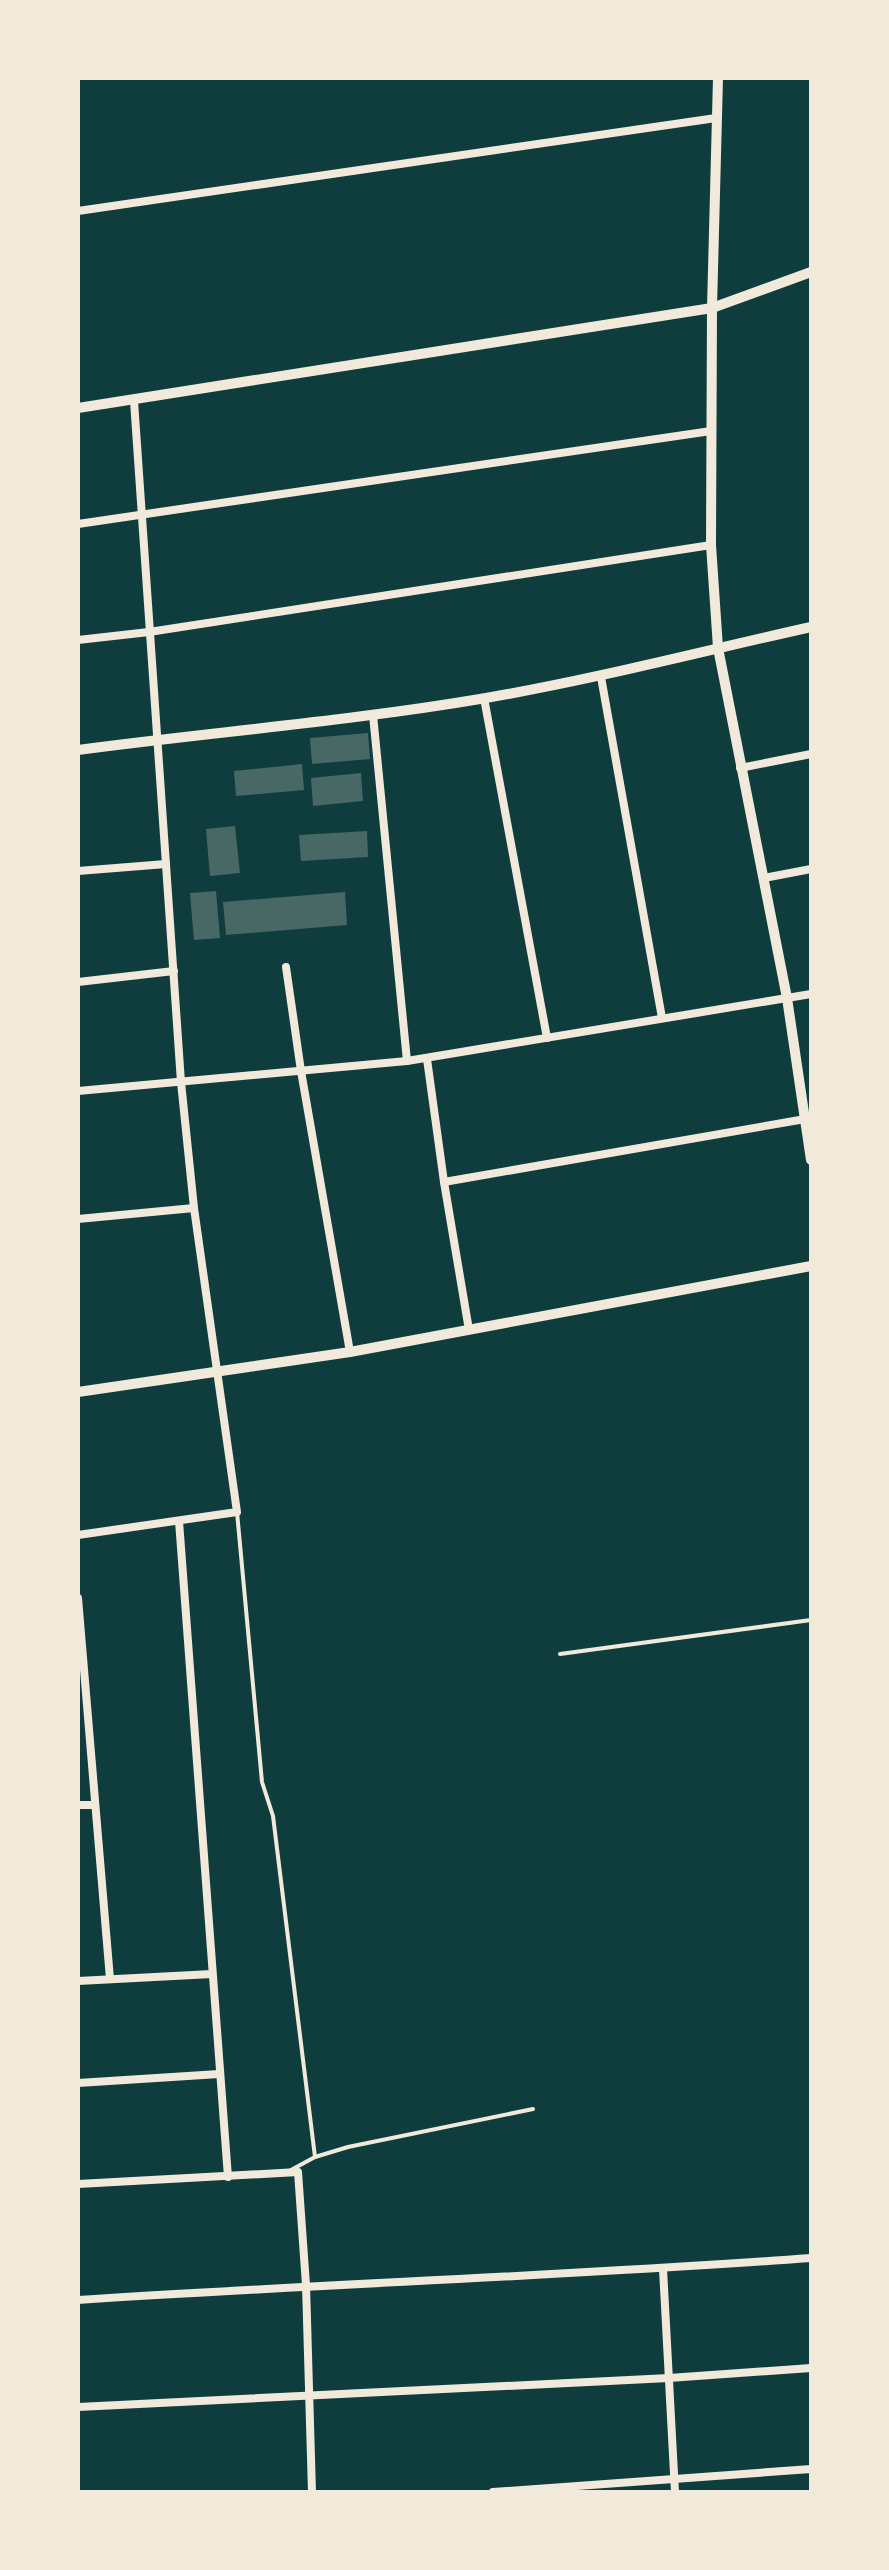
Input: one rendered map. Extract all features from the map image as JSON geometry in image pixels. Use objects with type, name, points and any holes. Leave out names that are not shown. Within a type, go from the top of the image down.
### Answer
[{"type":"street","points":[[718,78],[711,431],[711,545],[718,648],[787,998],[811,1160]]},
{"type":"street","points":[[78,211],[716,118]]},
{"type":"street","points":[[78,408],[712,308],[811,272]]},
{"type":"street","points":[[78,1535],[237,1512],[194,1208],[181,1082],[134,401]]},
{"type":"street","points":[[78,524],[711,431]]},
{"type":"street","points":[[78,640],[149,632],[711,545]]},
{"type":"street","points":[[78,750],[373,715],[484,698],[601,677],[811,627]]},
{"type":"street","points":[[601,677],[662,1018]]},
{"type":"street","points":[[484,698],[547,1038]]},
{"type":"street","points":[[373,715],[407,1061]]},
{"type":"street","points":[[740,768],[811,754]]},
{"type":"street","points":[[78,871],[166,864]]},
{"type":"street","points":[[764,878],[811,869]]},
{"type":"street","points":[[286,967],[350,1352]]},
{"type":"street","points":[[78,982],[174,971]]},
{"type":"street","points":[[78,1091],[427,1059],[811,994]]},
{"type":"street","points":[[427,1059],[469,1330]]},
{"type":"street","points":[[444,1182],[807,1118]]},
{"type":"street","points":[[78,1219],[194,1208]]},
{"type":"street","points":[[78,1392],[350,1352],[811,1266]]},
{"type":"street","points":[[179,1521],[228,2177]]},
{"type":"street","points":[[78,1598],[110,1979]]},
{"type":"street","points":[[78,1805],[95,1805]]},
{"type":"street","points":[[78,1981],[212,1974]]},
{"type":"street","points":[[78,2083],[219,2074]]},
{"type":"street","points":[[78,2184],[298,2172],[306,2285],[312,2492]]},
{"type":"street","points":[[78,2300],[306,2285],[663,2269],[811,2258]]},
{"type":"street","points":[[663,2269],[675,2492]]},
{"type":"street","points":[[78,2407],[669,2378],[811,2368]]},
{"type":"street","points":[[493,2492],[811,2469]]},
{"type":"lane","points":[[237,1512],[262,1782],[273,1816],[315,2157]]},
{"type":"lane","points":[[560,1654],[811,1620]]},
{"type":"lane","points":[[285,2173],[315,2157],[348,2147],[533,2109]]},
{"type":"building","points":[[368,733],[370,759],[312,764],[310,738]]},
{"type":"building","points":[[302,764],[304,790],[236,796],[234,771]]},
{"type":"building","points":[[361,773],[363,801],[313,806],[311,778]]},
{"type":"building","points":[[235,826],[240,873],[210,876],[206,829]]},
{"type":"building","points":[[367,831],[368,857],[301,861],[299,835]]},
{"type":"building","points":[[216,891],[220,938],[194,940],[190,893]]},
{"type":"building","points":[[345,892],[347,925],[226,935],[223,902]]}]
